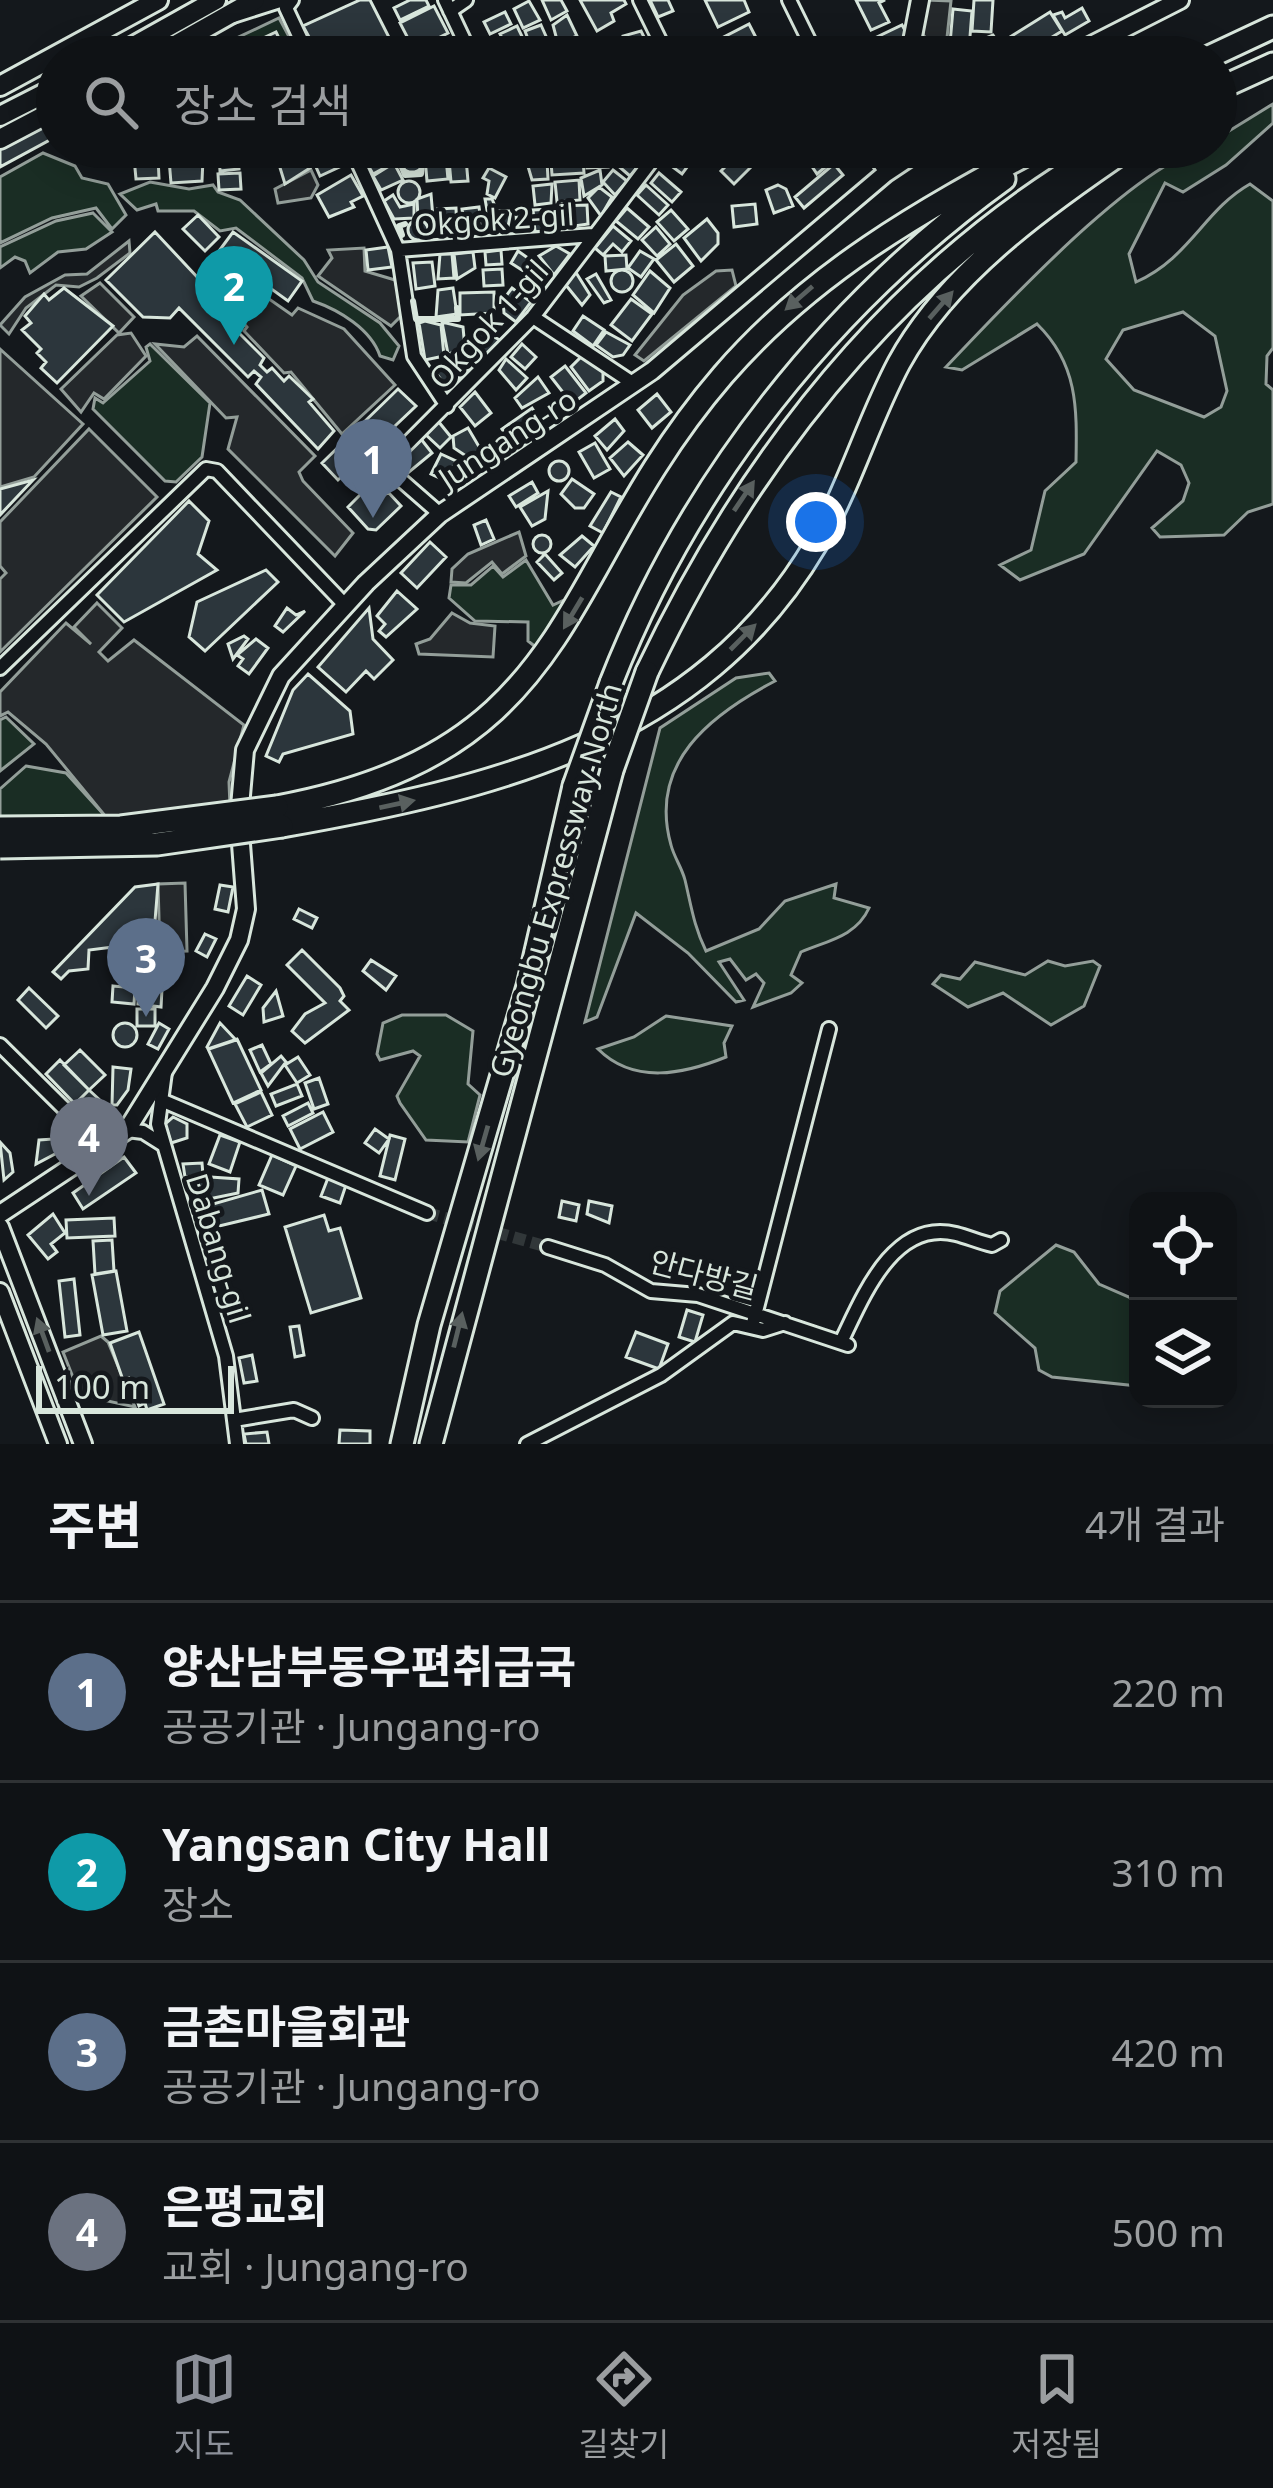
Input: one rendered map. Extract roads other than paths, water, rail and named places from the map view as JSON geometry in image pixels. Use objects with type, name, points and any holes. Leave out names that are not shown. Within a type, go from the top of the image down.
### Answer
[{"type":"highway","points":[[1237,43],[1273,26]]},
{"type":"highway","points":[[1237,80],[1273,64]]},
{"type":"highway","points":[[0,848],[157,844],[280,816],[406,769],[498,711],[547,654],[669,448],[748,346],[804,293],[884,232],[1004,168]]},
{"type":"highway","points":[[402,1444],[429,1324],[528,986],[574,786],[611,682],[647,601],[706,495],[811,354],[895,266],[1018,168]]},
{"type":"highway","name":"Gyeongbu Expressway North","points":[[431,1444],[612,770],[646,672],[715,539],[856,348],[961,248],[1077,168]]},
{"type":"highway","points":[[0,828],[121,827],[280,816],[431,797],[545,765],[620,730],[722,658],[778,598],[814,547],[847,486],[898,364],[935,311],[1028,224],[1102,168]]},
{"type":"main road","points":[[92,36],[158,0]]},
{"type":"main road","points":[[160,36],[222,8],[255,0]]},
{"type":"main road","points":[[913,36],[920,0]]},
{"type":"main road","points":[[1109,36],[1180,0]]},
{"type":"main road","points":[[183,36],[222,8]]},
{"type":"main road","points":[[0,86],[36,66]]},
{"type":"main road","points":[[0,116],[36,98]]},
{"type":"main road","points":[[0,139],[36,120]]},
{"type":"main road","points":[[886,173],[887,168]]},
{"type":"main road","name":"Jungang-ro","points":[[0,1214],[127,1130],[215,988],[243,928],[248,892],[239,802],[245,750],[281,676],[345,605],[440,514],[634,384],[894,168]]},
{"type":"main road","points":[[0,1227],[83,1444]]},
{"type":"main road","points":[[0,1292],[58,1444]]},
{"type":"street","points":[[222,8],[283,0]]},
{"type":"street","points":[[292,0],[286,8],[299,36]]},
{"type":"street","points":[[462,36],[447,5],[466,0]]},
{"type":"street","points":[[640,0],[658,36]]},
{"type":"street","points":[[790,0],[807,36]]},
{"type":"street","name":"Okgok 2-gil","points":[[361,168],[398,250],[414,356],[447,406]]},
{"type":"street","name":"Okgok 1-gil","points":[[440,514],[385,466],[533,316],[646,168]]},
{"type":"street","points":[[883,168],[886,173]]},
{"type":"street","name":"Okgok 2-gil","points":[[398,250],[593,236]]},
{"type":"street","points":[[533,316],[634,384]]},
{"type":"street","points":[[0,668],[206,469],[217,471],[345,605]]},
{"type":"street","points":[[527,1444],[661,1375],[734,1324],[755,1321],[830,1029]]},
{"type":"street","points":[[0,1045],[102,1146]]},
{"type":"street","name":"Dabang-gil","points":[[166,1066],[162,1144],[209,1291],[237,1444]]},
{"type":"street","points":[[161,1100],[427,1213]]},
{"type":"street","points":[[127,1130],[143,1132],[162,1144]]},
{"type":"street","name":"안다방길","points":[[548,1247],[605,1265],[651,1291],[698,1295],[734,1306],[755,1321],[787,1322],[844,1344],[878,1270],[910,1240],[955,1233],[992,1245],[1001,1240]]},
{"type":"street","points":[[734,1306],[734,1324]]},
{"type":"street","points":[[234,1420],[294,1410],[312,1418]]},
{"type":"tunnel","points":[[427,1213],[548,1247]]},
{"type":"place","name":"Yangsan City Hall","points":[[234,345]]},
{"type":"place","name":"양산남부동우편취급국","points":[[373,518]]},
{"type":"place","name":"금촌마을회관","points":[[146,1017]]},
{"type":"place","name":"은평교회","points":[[89,1196]]}]
